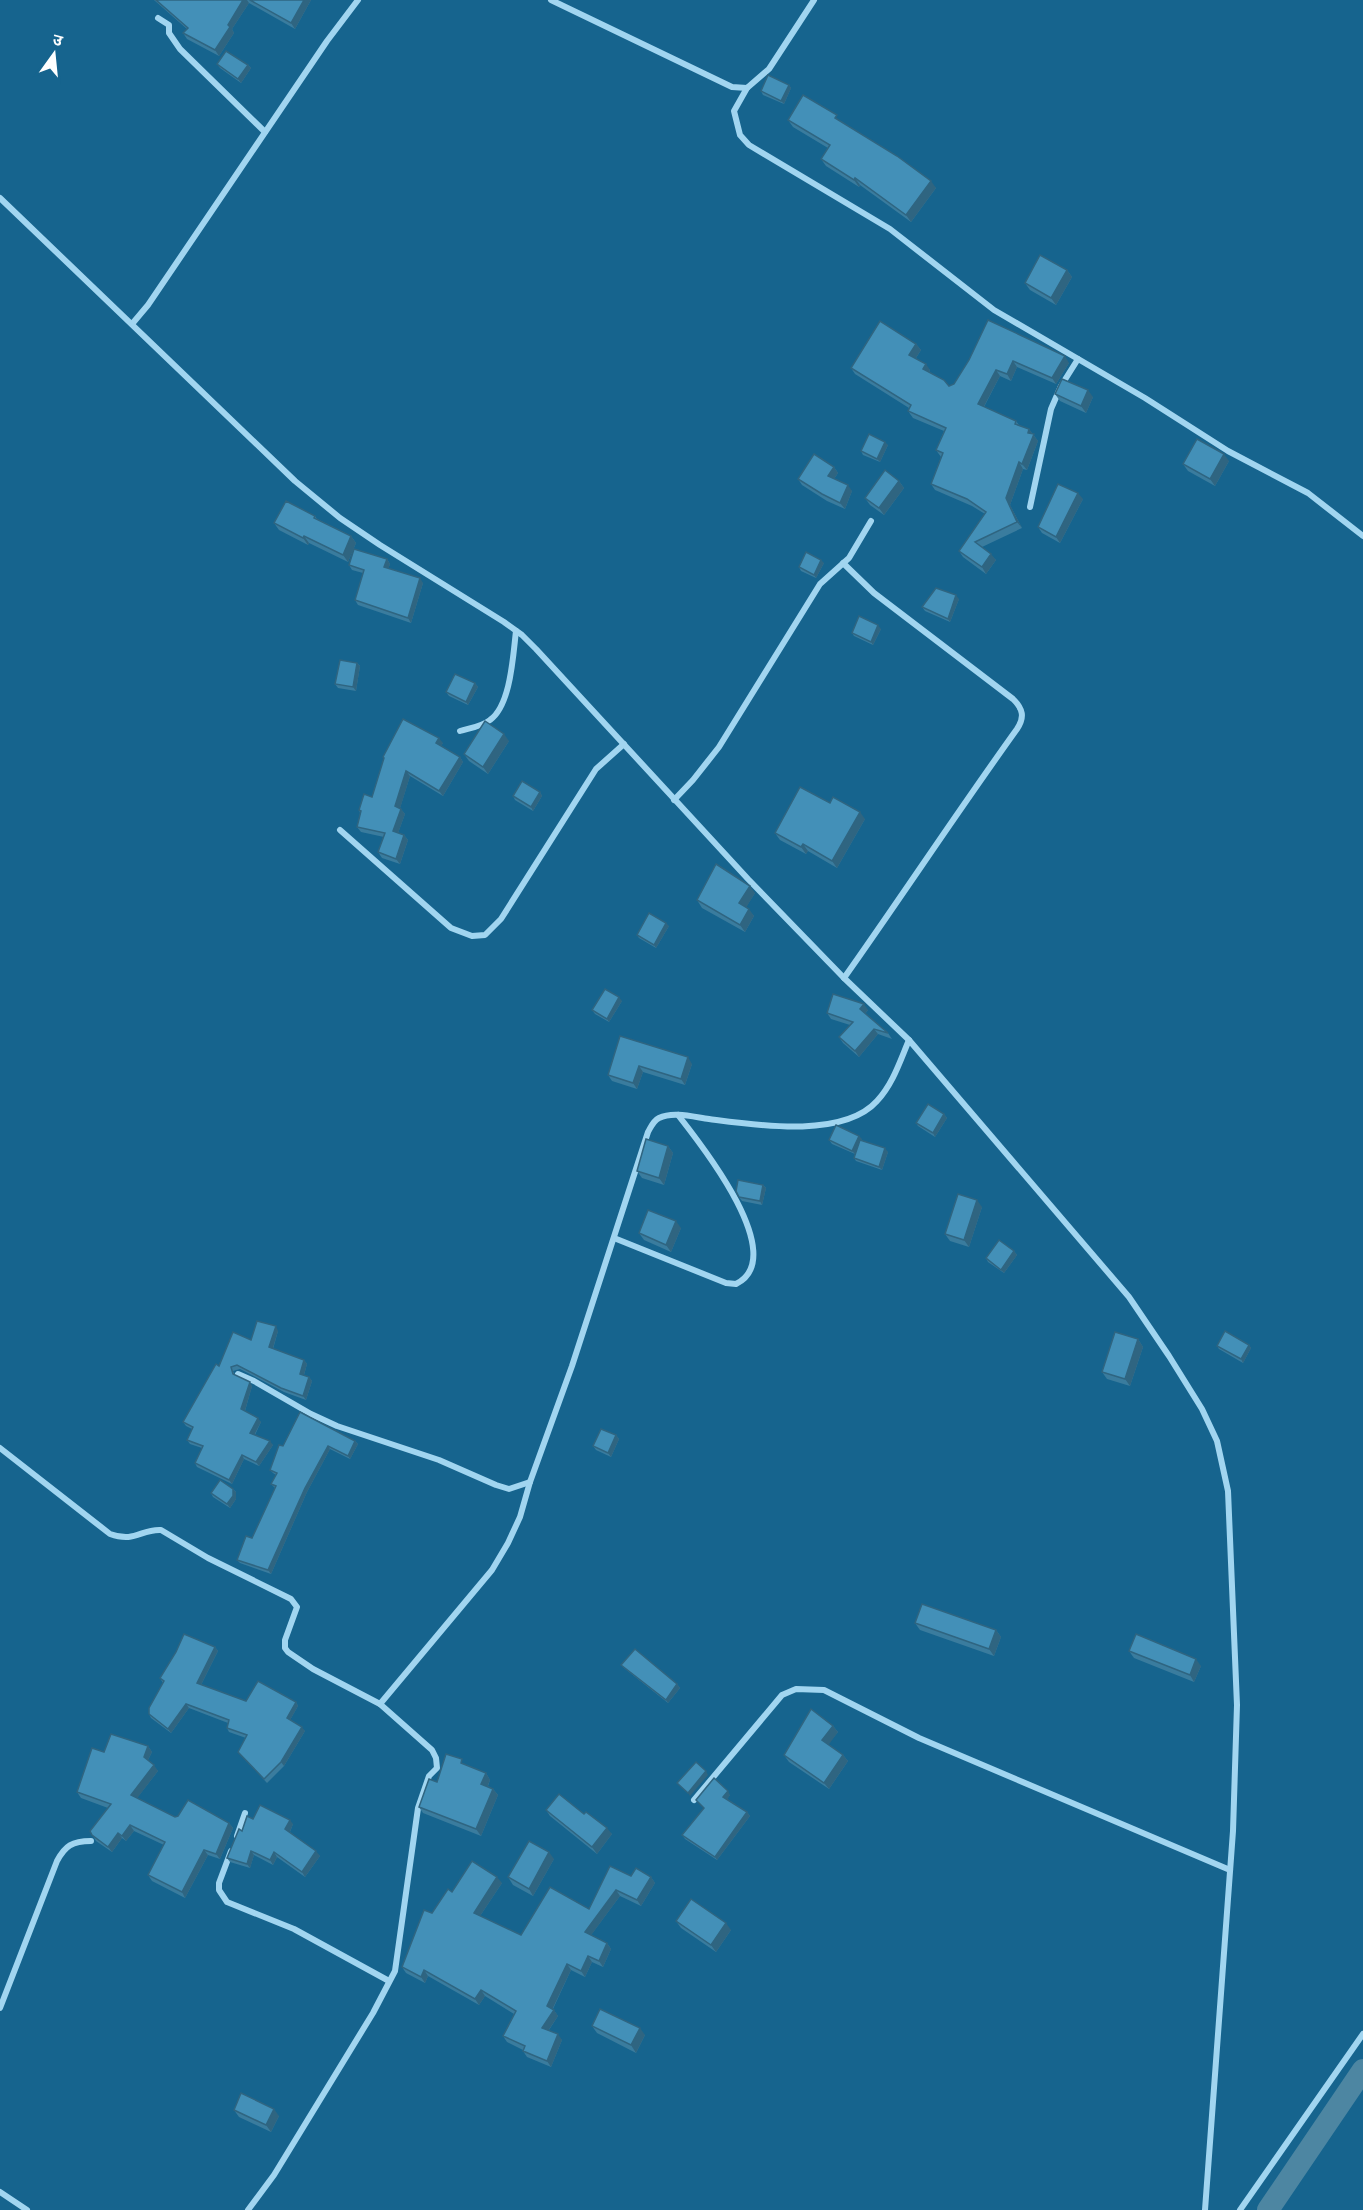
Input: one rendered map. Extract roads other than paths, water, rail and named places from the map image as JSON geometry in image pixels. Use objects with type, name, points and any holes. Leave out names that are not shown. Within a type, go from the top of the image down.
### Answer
[{"type":"street","points":[[132,324],[148,305],[357,0]]},
{"type":"street","points":[[551,0],[732,87],[747,88]]},
{"type":"street","points":[[814,0],[769,69],[747,88],[734,111],[740,135],[749,144],[890,229],[994,310],[1228,451],[1308,494],[1363,536]]},
{"type":"street","points":[[158,18],[169,25],[169,33],[190,59],[265,132]]},
{"type":"street","points":[[0,198],[323,505],[398,557],[516,631],[536,649],[674,800],[844,978],[909,1040],[1130,1297],[1202,1409],[1214,1434],[1228,1491],[1237,1705],[1233,1831],[1205,2210]]},
{"type":"street","points":[[990,320],[994,310]]},
{"type":"street","points":[[1030,507],[1051,409],[1061,386],[1078,360]]},
{"type":"street","points":[[674,800],[719,747],[820,584],[854,551],[871,521]]},
{"type":"street","points":[[843,563],[874,593],[1013,699],[1022,711],[1023,717],[1017,729],[844,978]]},
{"type":"street","points":[[459,731],[482,725],[493,718],[500,708],[510,675],[516,631]]},
{"type":"street","points":[[340,830],[451,928],[472,936],[484,935],[501,919],[596,769],[624,744]]},
{"type":"street","points":[[380,1704],[492,1569],[520,1517],[648,1132],[653,1123],[660,1118],[678,1115],[741,1123],[806,1126],[839,1122],[861,1115],[876,1102],[890,1083],[909,1040]]},
{"type":"street","points":[[614,1238],[726,1283],[736,1284],[746,1276],[755,1252],[735,1196],[678,1115]]},
{"type":"street","points":[[238,1374],[337,1426],[439,1460],[496,1485],[509,1489],[530,1482]]},
{"type":"street","points":[[0,1448],[110,1534],[133,1538],[161,1530],[218,1563],[291,1599],[295,1602],[297,1612],[285,1640],[288,1653],[313,1669],[380,1704],[432,1750],[436,1758],[437,1768],[429,1776],[418,1808],[395,1971],[373,2013],[274,2175],[248,2210]]},
{"type":"street","points":[[694,1800],[782,1695],[795,1689],[824,1690],[919,1738],[1230,1870]]},
{"type":"street","points":[[245,1814],[222,1872],[219,1890],[227,1902],[294,1929],[389,1981]]},
{"type":"street","points":[[0,2008],[57,1862],[66,1846],[73,1842],[91,1841]]},
{"type":"street","points":[[1240,2210],[1363,2034]]},
{"type":"street","points":[[0,2192],[27,2210]]},
{"type":"waterway","points":[[1268,2210],[1363,2070]]}]
